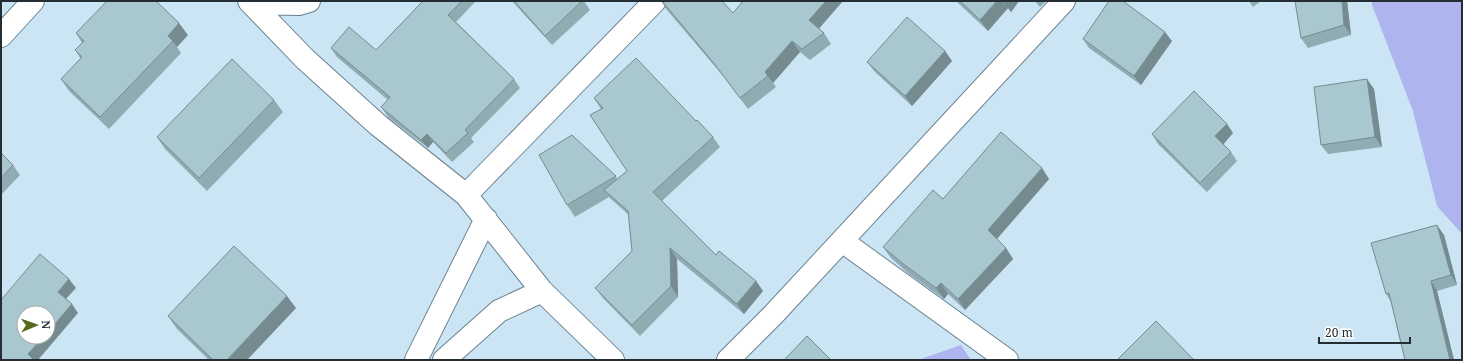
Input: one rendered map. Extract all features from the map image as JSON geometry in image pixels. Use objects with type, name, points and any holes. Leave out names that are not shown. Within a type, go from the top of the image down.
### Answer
[{"type":"street","points":[[1,36],[34,1]]},
{"type":"street","points":[[250,2],[299,4],[309,1]]},
{"type":"street","points":[[466,195],[655,1]]},
{"type":"street","points":[[728,360],[773,315],[1064,1]]},
{"type":"street","points":[[250,2],[305,59],[378,125],[466,195],[542,292],[613,360]]},
{"type":"street","points":[[416,360],[486,219]]},
{"type":"street","points":[[842,241],[1007,360]]},
{"type":"street","points":[[444,360],[499,311],[542,292]]},
{"type":"shaded area","points":[[1372,1],[1462,1],[1462,234],[1437,206],[1413,111],[1372,5]]},
{"type":"shaded area","points":[[961,345],[971,360],[918,360]]},
{"type":"building","points":[[107,1],[156,1],[179,23],[168,36],[173,41],[100,117],[61,79],[82,57],[75,50],[84,41],[76,33]]},
{"type":"building","points":[[423,1],[462,1],[448,15],[514,79],[465,130],[468,133],[446,153],[427,134],[421,140],[383,109],[381,107],[390,97],[331,48],[349,27],[376,50]]},
{"type":"building","points":[[514,1],[582,1],[545,36]]},
{"type":"building","points":[[662,1],[722,1],[733,13],[743,1],[826,1],[809,20],[824,33],[802,49],[792,41],[765,72],[768,76],[740,98],[716,66]]},
{"type":"building","points":[[960,1],[997,1],[980,20]]},
{"type":"building","points":[[1109,1],[1123,1],[1165,32],[1134,76],[1083,39]]},
{"type":"building","points":[[1295,1],[1342,1],[1344,25],[1301,38]]},
{"type":"building","points":[[907,17],[945,51],[905,96],[867,62]]},
{"type":"building","points":[[636,58],[713,137],[653,192],[716,255],[719,251],[756,281],[737,304],[670,248],[671,286],[632,325],[595,288],[632,251],[628,211],[604,190],[627,171],[590,115],[603,108],[594,98]]},
{"type":"building","points":[[232,59],[274,100],[199,178],[157,137]]},
{"type":"building","points":[[1367,79],[1375,137],[1321,145],[1314,87]]},
{"type":"building","points":[[1194,91],[1227,124],[1215,136],[1231,152],[1200,183],[1152,134]]},
{"type":"building","points":[[1001,132],[1042,168],[988,230],[1006,248],[958,299],[941,283],[936,288],[883,247],[933,190],[943,199]]},
{"type":"building","points":[[572,135],[616,176],[567,205],[539,155]]},
{"type":"building","points":[[1,153],[13,165],[1,178]]},
{"type":"building","points":[[1437,225],[1451,275],[1431,281],[1450,360],[1405,360],[1389,293],[1386,294],[1371,243]]},
{"type":"building","points":[[234,246],[287,296],[227,360],[213,360],[168,316]]},
{"type":"building","points":[[40,254],[69,279],[58,292],[72,304],[56,323],[56,305],[16,305],[16,345],[36,345],[28,354],[34,360],[1,360],[1,300]]},
{"type":"building","points":[[1156,321],[1194,360],[1117,360]]},
{"type":"building","points":[[807,336],[831,360],[784,360]]}]
